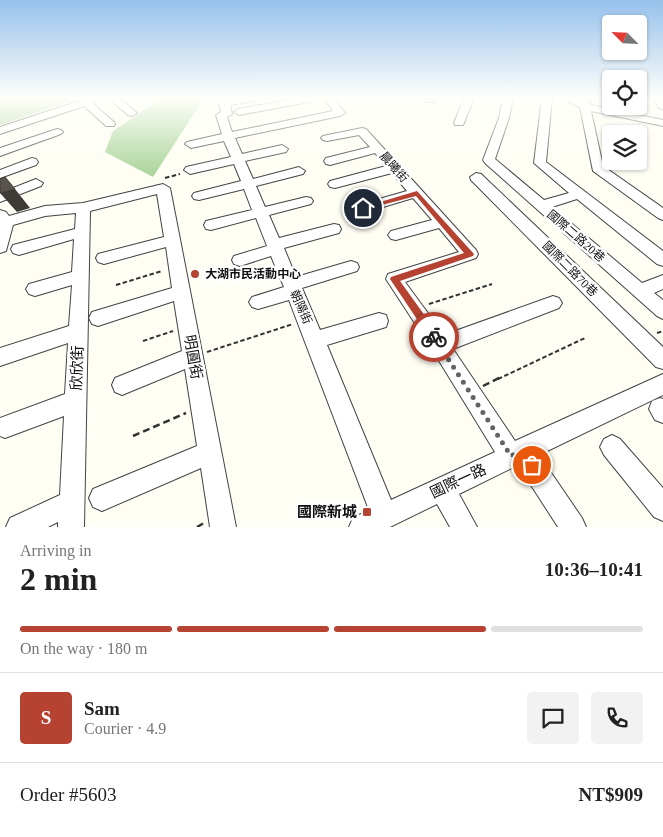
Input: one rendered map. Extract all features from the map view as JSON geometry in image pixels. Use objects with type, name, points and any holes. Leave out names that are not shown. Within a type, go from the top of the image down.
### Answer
[{"type":"street","points":[[0,131],[22,123]]},
{"type":"street","name":"朝陽街","points":[[224,123],[247,183],[315,340],[384,516]]},
{"type":"street","points":[[191,144],[291,123]]},
{"type":"street","name":"國際二路20巷","points":[[502,123],[489,160],[663,311]]},
{"type":"street","points":[[544,123],[540,163],[663,260]]},
{"type":"street","points":[[588,123],[597,168],[663,215]]},
{"type":"street","name":"晨曦街","points":[[327,138],[362,131],[470,254],[394,279],[470,392],[573,527]]},
{"type":"street","points":[[0,152],[57,132]]},
{"type":"street","points":[[190,170],[282,149]]},
{"type":"street","points":[[330,161],[378,150]]},
{"type":"street","points":[[0,174],[32,162]]},
{"type":"street","points":[[334,184],[395,168]]},
{"type":"street","points":[[199,196],[299,171]]},
{"type":"street","name":"國際二路70巷","points":[[476,177],[663,360]]},
{"type":"street","points":[[0,198],[36,183]]},
{"type":"street","points":[[0,245],[3,218],[45,211],[83,208],[163,188]]},
{"type":"street","name":"明圓街","points":[[163,188],[224,527]]},
{"type":"street","points":[[363,208],[417,193]]},
{"type":"street","points":[[540,205],[579,194]]},
{"type":"street","points":[[211,225],[306,201]]},
{"type":"street","name":"欣欣街","points":[[71,515],[83,208]]},
{"type":"street","points":[[396,235],[443,222]]},
{"type":"street","points":[[240,260],[334,229]]},
{"type":"street","points":[[19,249],[82,232]]},
{"type":"street","points":[[104,258],[172,240]]},
{"type":"street","points":[[258,302],[351,266]]},
{"type":"street","points":[[35,289],[80,276]]},
{"type":"street","points":[[640,291],[663,282]]},
{"type":"street","points":[[98,318],[181,292]]},
{"type":"street","points":[[440,345],[553,303]]},
{"type":"street","points":[[315,340],[379,321]]},
{"type":"street","points":[[0,357],[78,331]]},
{"type":"street","points":[[122,386],[193,356]]},
{"type":"street","name":"國際一路","points":[[362,527],[663,384]]},
{"type":"street","points":[[4,427],[76,401]]},
{"type":"street","points":[[612,447],[663,508]]},
{"type":"street","points":[[102,498],[210,452]]},
{"type":"street","points":[[442,488],[464,527]]},
{"type":"street","points":[[19,527],[71,515]]},
{"type":"path","points":[[163,188],[165,184],[163,179],[190,170]]},
{"type":"path","points":[[116,285],[176,266]]},
{"type":"path","points":[[415,309],[492,284]]},
{"type":"path","points":[[193,356],[253,338],[306,319]]},
{"type":"path","points":[[143,341],[187,326]]},
{"type":"path","points":[[470,392],[584,338]]},
{"type":"path","points":[[133,436],[202,405]]},
{"type":"green space","points":[[125,123],[188,123],[153,177],[105,152],[113,131]]},
{"type":"building","points":[[5,177],[15,189],[0,193],[0,179]]},
{"type":"way so far","points":[[434,337],[511,456],[522,450],[532,465]]},
{"type":"place","name":"大湖市民活動中心","points":[[195,274]]},
{"type":"place","name":"國際新城","points":[[367,512]]},
{"type":"route","points":[[363,208],[417,193],[470,254],[394,279],[434,337]]}]
